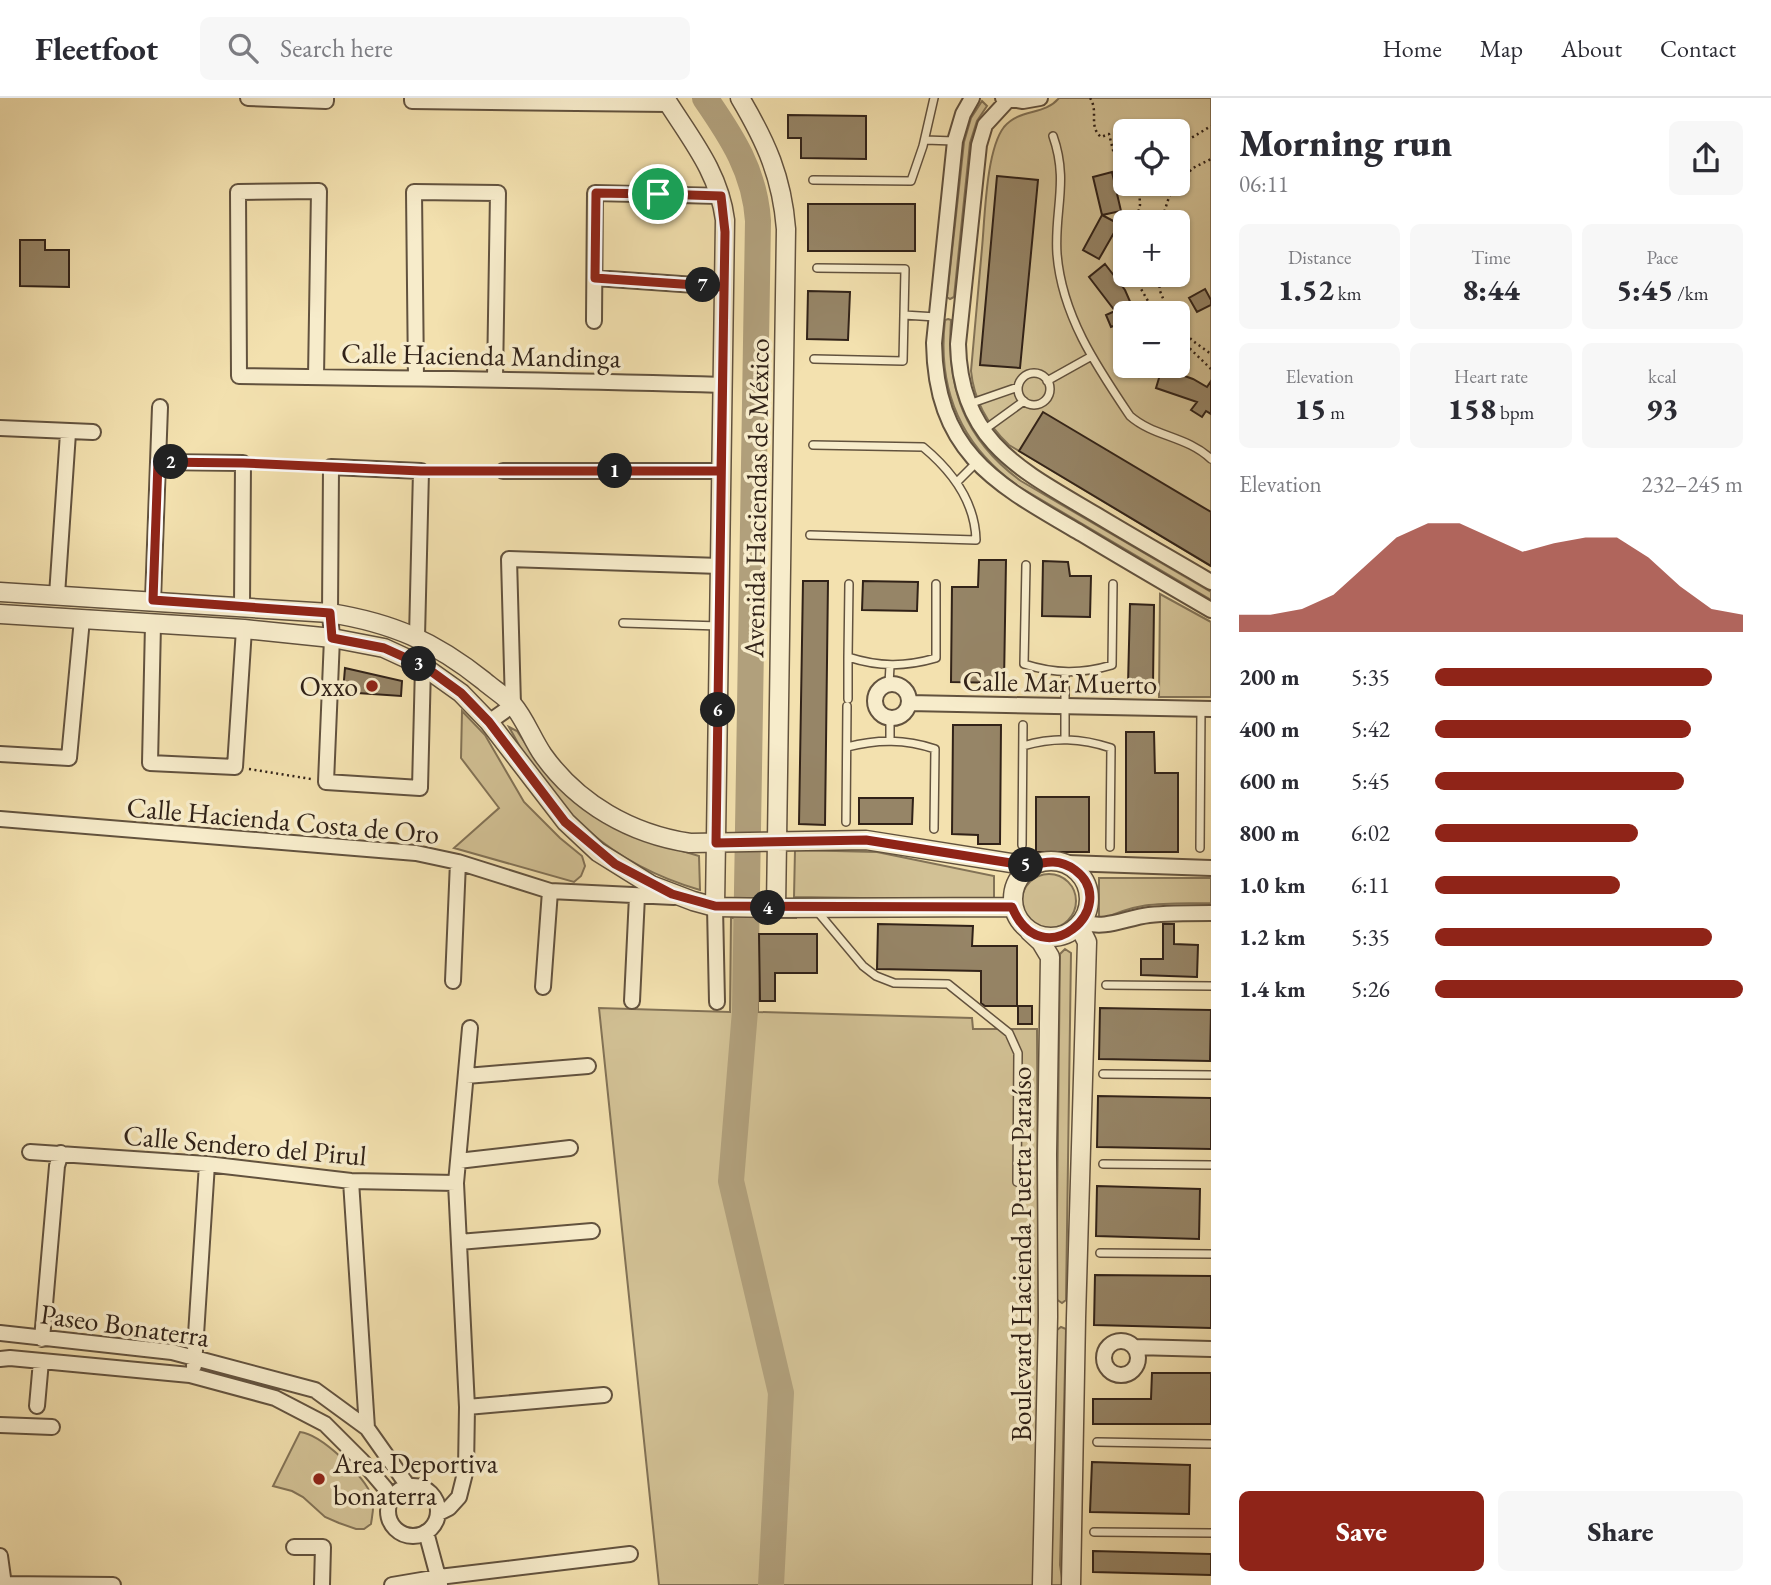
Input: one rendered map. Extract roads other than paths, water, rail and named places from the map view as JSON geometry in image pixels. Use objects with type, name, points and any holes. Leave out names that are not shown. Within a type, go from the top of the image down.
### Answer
[{"type":"street","points":[[248,98],[326,101],[326,98]]},
{"type":"street","points":[[412,98],[412,101],[666,101]]},
{"type":"street","name":"Avenida Haciendas de México","points":[[740,98],[763,137],[772,159],[782,196],[786,229],[770,841],[776,908]]},
{"type":"street","points":[[972,98],[963,114],[955,141],[934,361],[940,396],[953,429],[977,463],[1013,494],[1211,610]]},
{"type":"street","points":[[1040,98],[1023,101],[1006,99],[981,134],[958,359],[969,404],[983,431],[1003,454],[1026,474],[1211,582]]},
{"type":"street","name":"Avenida Haciendas de México","points":[[666,101],[708,163],[721,196],[725,220],[719,626],[721,907]]},
{"type":"street","name":"Calle Hacienda Mandinga","points":[[316,377],[319,191],[238,192],[239,376],[316,377],[495,377],[723,385]]},
{"type":"street","points":[[416,377],[414,192],[498,193],[495,377]]},
{"type":"street","points":[[594,321],[596,193],[721,196]]},
{"type":"street","points":[[595,278],[724,287]]},
{"type":"street","points":[[937,312],[962,310]]},
{"type":"street","points":[[153,600],[160,407]]},
{"type":"street","points":[[0,428],[93,432]]},
{"type":"street","points":[[57,595],[68,433]]},
{"type":"street","points":[[158,462],[243,463],[242,607]]},
{"type":"street","points":[[417,637],[421,471],[331,467],[332,638],[326,782],[419,788],[424,666]]},
{"type":"street","points":[[503,471],[721,471]]},
{"type":"street","points":[[513,705],[509,559],[720,566]]},
{"type":"street","points":[[0,592],[153,600],[330,613],[370,619],[417,637],[462,664],[513,705],[534,742],[557,772],[601,811],[661,839],[690,843],[866,840],[1030,866]]},
{"type":"street","points":[[0,614],[244,629],[332,638],[384,648],[424,666],[461,693],[489,722],[565,822],[615,864],[651,885],[682,898],[721,907],[1012,907]]},
{"type":"street","points":[[0,754],[69,758],[82,619]]},
{"type":"street","points":[[153,624],[150,763],[235,767],[244,629]]},
{"type":"street","points":[[889,684],[905,690],[909,703],[901,716],[890,718],[877,711],[874,701],[879,690],[889,684]]},
{"type":"street","name":"Calle Mar Muerto","points":[[909,703],[1206,709]]},
{"type":"street","points":[[489,722],[513,705]]},
{"type":"street","name":"Calle Hacienda Costa de Oro","points":[[0,819],[416,853],[458,862],[550,891],[682,898]]},
{"type":"street","points":[[1067,863],[1081,874],[1089,889],[1089,906],[1080,924],[1064,936],[1046,938],[1029,931],[1018,921],[1012,907],[1012,891],[1018,877],[1030,866],[1048,860],[1211,868]]},
{"type":"street","points":[[453,981],[458,862]]},
{"type":"street","points":[[542,987],[550,891]]},
{"type":"street","points":[[632,1001],[637,896]]},
{"type":"street","points":[[717,1002],[721,907]]},
{"type":"street","points":[[1080,924],[1093,926],[1116,923],[1146,915],[1211,913]]},
{"type":"street","name":"Boulevard Hacienda Puerta Paraíso","points":[[1071,1585],[1087,942],[1080,924]]},
{"type":"street","name":"Boulevard Hacienda Puerta Paraíso","points":[[1029,931],[1036,936],[1050,957],[1048,1317],[1042,1585]]},
{"type":"street","points":[[439,1513],[449,1508],[459,1497],[466,1469],[467,1407],[456,1183],[470,1028]]},
{"type":"street","points":[[466,1076],[588,1066]]},
{"type":"street","points":[[458,1161],[570,1147]]},
{"type":"street","name":"Calle Sendero del Pirul","points":[[30,1152],[207,1164],[351,1181],[456,1183]]},
{"type":"street","points":[[42,1339],[57,1166],[61,1153]]},
{"type":"street","points":[[194,1376],[207,1164]]},
{"type":"street","points":[[351,1181],[367,1428]]},
{"type":"street","points":[[459,1242],[592,1231]]},
{"type":"street","points":[[1048,1317],[1076,1318]]},
{"type":"street","name":"Paseo Bonaterra","points":[[0,1333],[172,1352],[315,1390],[367,1428],[408,1486]]},
{"type":"street","points":[[1135,1347],[1211,1349]]},
{"type":"street","name":"Paseo Bonaterra","points":[[0,1359],[194,1376],[275,1398],[325,1424],[362,1461],[385,1488],[390,1500]]},
{"type":"street","points":[[37,1406],[41,1361]]},
{"type":"street","points":[[467,1407],[604,1395]]},
{"type":"street","points":[[0,1425],[52,1427]]},
{"type":"street","points":[[408,1486],[420,1486],[430,1492],[437,1502],[439,1513],[432,1528],[414,1536],[401,1533],[392,1524],[388,1512],[390,1500],[398,1491],[408,1486]]},
{"type":"street","points":[[426,1532],[440,1581]]},
{"type":"street","points":[[294,1547],[323,1548],[322,1585]]},
{"type":"street","points":[[392,1585],[440,1581],[630,1554]]},
{"type":"street","points":[[0,1556],[3,1584],[113,1585]]},
{"type":"lane","points":[[813,180],[911,181],[925,140],[934,98]]},
{"type":"lane","points":[[1053,136],[1062,181],[1057,236],[1060,276],[1077,329],[1090,357],[1130,416],[1138,423],[1155,432],[1186,442],[1211,459]]},
{"type":"lane","points":[[925,140],[955,141]]},
{"type":"lane","points":[[814,359],[903,361],[905,270],[817,268]]},
{"type":"lane","points":[[904,315],[937,312]]},
{"type":"lane","points":[[1047,381],[1090,357]]},
{"type":"lane","points":[[1031,373],[1041,375],[1047,381],[1049,392],[1044,401],[1034,404],[1024,401],[1018,392],[1022,378],[1031,373]]},
{"type":"lane","points":[[969,404],[1018,387]]},
{"type":"lane","points":[[983,431],[1024,401]]},
{"type":"lane","points":[[810,535],[976,540],[971,510],[957,482],[923,447],[813,445]]},
{"type":"lane","points":[[957,482],[977,463]]},
{"type":"lane","points":[[1026,565],[1024,664],[1051,671],[1065,673],[1097,670],[1112,665],[1113,584]]},
{"type":"lane","points":[[846,822],[849,584]]},
{"type":"lane","points":[[848,657],[875,665],[890,666],[936,658],[936,584]]},
{"type":"lane","points":[[623,624],[719,626]]},
{"type":"lane","points":[[889,684],[890,666]]},
{"type":"lane","points":[[1065,673],[1065,739]]},
{"type":"lane","points":[[1200,848],[1206,709]]},
{"type":"lane","points":[[890,718],[890,740]]},
{"type":"lane","points":[[1022,845],[1023,725]]},
{"type":"lane","points":[[1023,746],[1065,739],[1111,748],[1110,847]]},
{"type":"lane","points":[[847,747],[890,740],[920,744],[935,750],[934,829]]},
{"type":"lane","points":[[814,908],[863,966],[876,976],[894,983],[948,984],[1009,1032],[1018,1054],[1017,1182]]},
{"type":"lane","points":[[1106,985],[1211,986]]},
{"type":"lane","points":[[1103,1074],[1211,1075]]},
{"type":"lane","points":[[1103,1164],[1211,1165]]},
{"type":"lane","points":[[1100,1253],[1211,1254]]},
{"type":"lane","points":[[1097,1442],[1211,1444]]},
{"type":"lane","points":[[1094,1532],[1211,1532]]},
{"type":"waterway","points":[[705,98],[733,141],[747,171],[758,221],[745,1011],[731,1181],[781,1393],[771,1585]]},
{"type":"place","name":"Oxxo","points":[[372,686]]},
{"type":"place","name":"Area Deportiva bonaterra","points":[[319,1479]]}]
